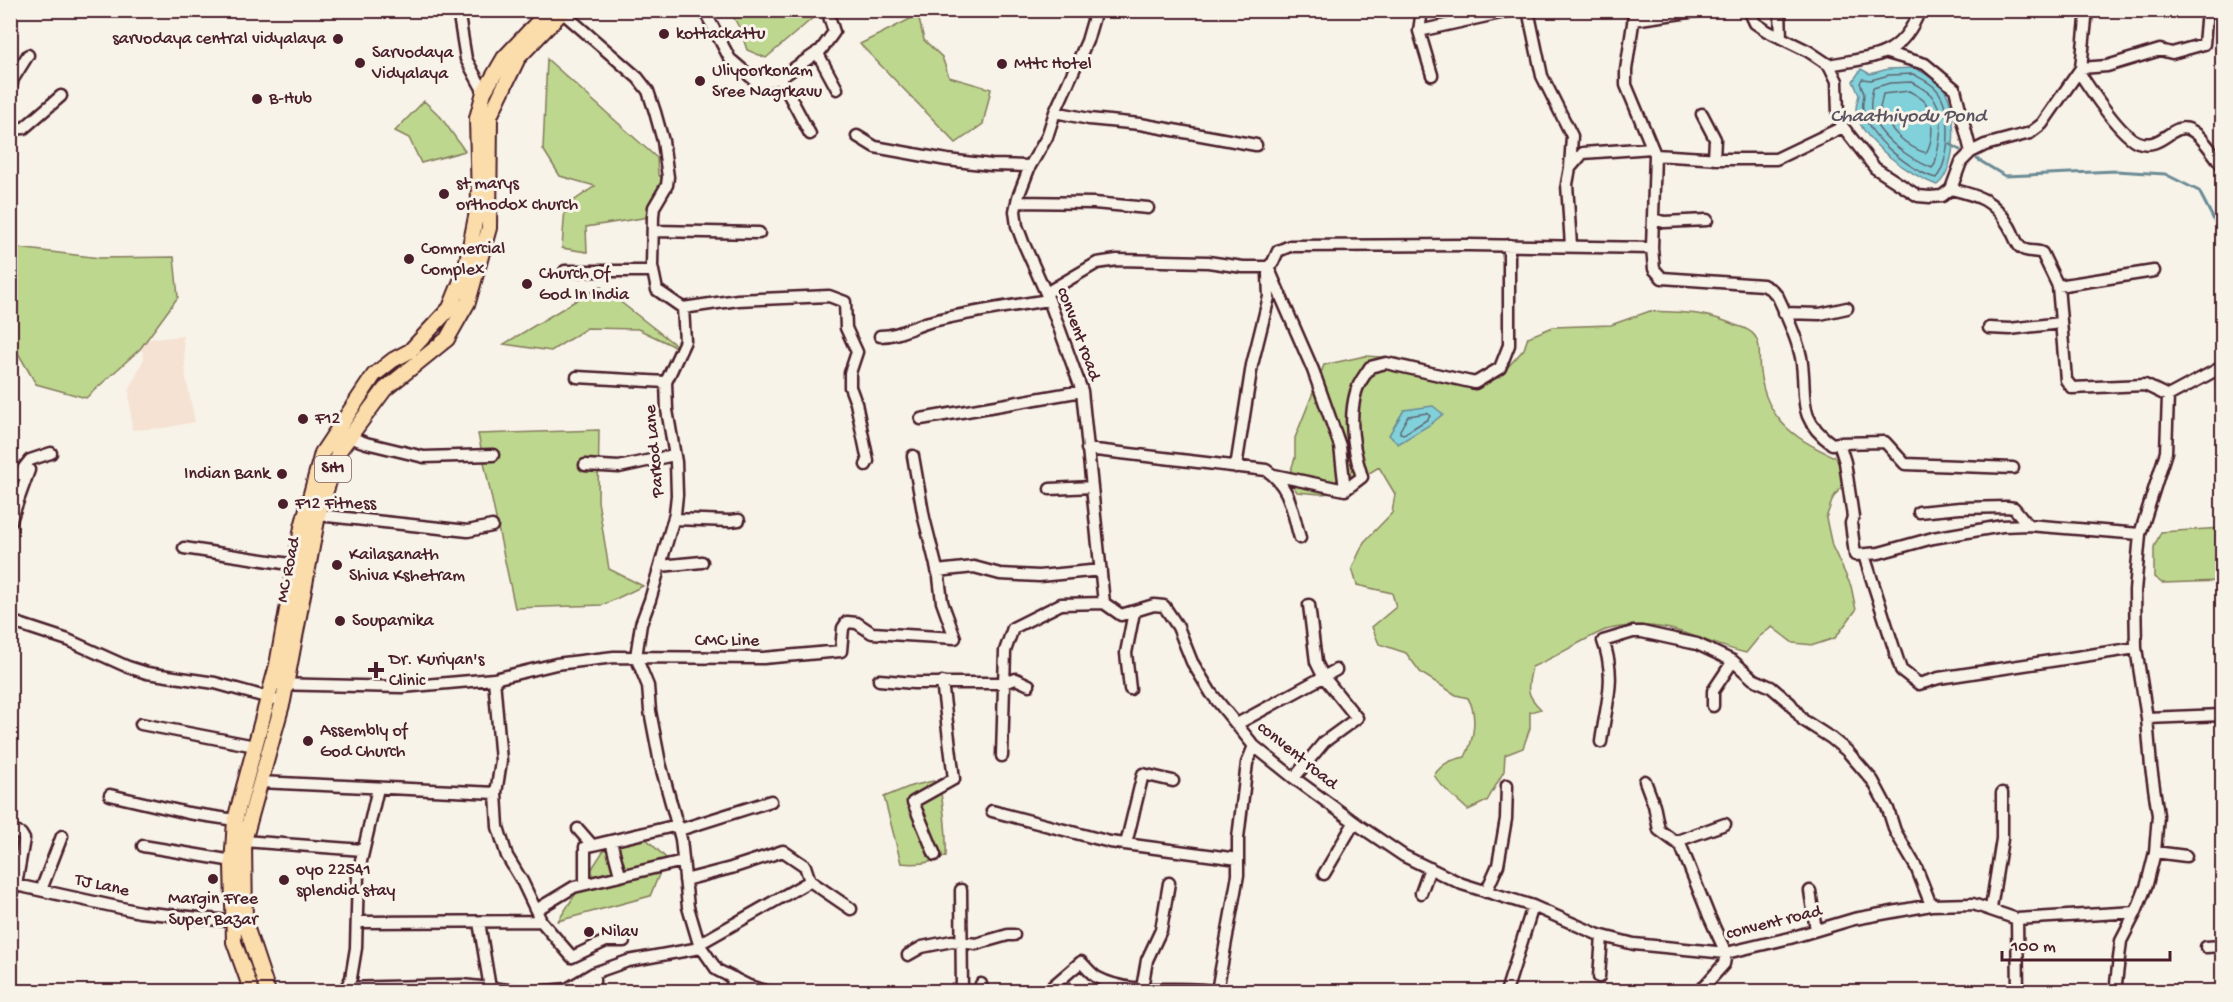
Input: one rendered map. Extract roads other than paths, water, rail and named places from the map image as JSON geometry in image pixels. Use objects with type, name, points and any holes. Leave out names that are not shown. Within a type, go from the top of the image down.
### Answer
[{"type":"main road","name":"MC Road","points":[[268,992],[239,922],[233,861],[236,820],[271,684],[302,527],[322,453],[374,375],[393,360],[410,351],[450,308],[465,271],[479,202],[477,118],[484,92],[504,58],[558,11]]},
{"type":"main road","name":"MC Road","points":[[252,992],[237,953],[244,840],[283,701],[318,515],[339,451],[385,389],[447,339],[468,302],[489,228],[490,116],[518,58],[558,11]]},
{"type":"street","points":[[458,10],[466,59],[484,92]]},
{"type":"street","points":[[704,10],[730,59],[758,83],[780,78],[817,52],[834,33],[826,10]]},
{"type":"street","name":"convent road","points":[[1096,10],[1087,40],[1055,112],[1047,137],[1030,166],[1015,211],[1017,226],[1047,297],[1082,391],[1104,603],[1121,615],[1154,605],[1164,606],[1170,612],[1204,683],[1254,746],[1354,823],[1404,856],[1462,884],[1533,906],[1602,936],[1634,944],[1726,953],[1854,919],[1930,905],[1973,904],[1991,908],[2017,919]]},
{"type":"street","points":[[1422,10],[1419,31],[1432,75]]},
{"type":"street","points":[[1419,31],[1514,10]]},
{"type":"street","points":[[1528,10],[1542,76],[1572,136],[1567,184],[1571,246]]},
{"type":"street","points":[[1703,10],[1634,15],[1626,85],[1653,152],[1652,248],[1654,269],[1660,277],[1763,285],[1772,290],[1778,297],[1801,356],[1805,412],[1821,436],[1832,444],[1885,442],[1905,464],[2013,468]]},
{"type":"street","points":[[1749,10],[1755,23],[1808,51],[1829,65],[1837,81],[1838,114],[1843,127],[1875,168],[1918,196],[1942,196],[1951,189],[1961,162],[1971,152],[1985,145],[2030,133],[2042,124],[2080,70],[2087,10]]},
{"type":"street","points":[[1780,10],[1781,38]]},
{"type":"street","points":[[1829,65],[1887,53],[1902,43],[1920,10]]},
{"type":"street","points":[[2080,70],[2107,66],[2160,50],[2172,53],[2204,44],[2207,10]]},
{"type":"street","points":[[558,11],[638,78],[648,91],[663,141],[668,177],[667,185],[654,207],[652,271],[657,290],[683,308],[738,300],[829,296],[844,302],[846,328],[857,352],[850,373],[850,387],[856,403],[868,461],[866,465]]},
{"type":"street","points":[[817,52],[837,89]]},
{"type":"street","points":[[1887,53],[1925,64],[1955,89],[1971,152]]},
{"type":"street","points":[[10,91],[13,79],[28,55]]},
{"type":"street","points":[[2080,70],[2102,105],[2133,140],[2141,143],[2158,143],[2178,128],[2186,127],[2198,135],[2223,165]]},
{"type":"street","points":[[780,78],[810,134]]},
{"type":"street","points":[[10,129],[24,128],[61,96]]},
{"type":"street","points":[[1055,112],[1256,144]]},
{"type":"street","points":[[1702,114],[1715,140],[1714,159]]},
{"type":"street","points":[[1570,168],[1583,153],[1653,152],[1714,159],[1776,159],[1843,127]]},
{"type":"street","points":[[856,136],[875,147],[947,160],[991,165],[1030,166]]},
{"type":"street","points":[[1951,189],[1992,203],[2020,246],[2027,251],[2042,254],[2058,286],[2066,380],[2070,387],[2078,389],[2145,385],[2168,396]]},
{"type":"street","points":[[1017,202],[1094,203],[1148,207]]},
{"type":"street","points":[[1653,219],[1664,222],[1707,220]]},
{"type":"street","points":[[653,231],[759,233]]},
{"type":"street","points":[[880,336],[898,334],[926,323],[985,309],[1047,297],[1097,263],[1117,260],[1208,262],[1243,267],[1268,267],[1278,251],[1290,246],[1509,245],[1652,248]]},
{"type":"street","points":[[1274,475],[1345,490],[1362,477],[1354,453],[1353,413],[1356,390],[1370,367],[1386,363],[1475,383],[1500,368],[1509,345],[1509,245]]},
{"type":"street","points":[[1236,467],[1252,364],[1269,297],[1268,267]]},
{"type":"street","points":[[1268,267],[1313,370],[1340,446],[1345,490]]},
{"type":"street","points":[[565,271],[652,271]]},
{"type":"street","points":[[2058,286],[2154,271]]},
{"type":"street","name":"Parkod Lane","points":[[636,657],[641,624],[674,519],[677,495],[666,382],[685,341],[683,308]]},
{"type":"street","points":[[1784,313],[1820,314],[1847,308]]},
{"type":"street","points":[[1989,328],[2010,329],[2060,323]]},
{"type":"street","points":[[2168,396],[2223,367]]},
{"type":"street","points":[[577,377],[666,382]]},
{"type":"street","points":[[921,419],[1082,391]]},
{"type":"street","points":[[2115,992],[2121,941],[2136,912],[2156,852],[2158,815],[2136,648],[2135,591],[2140,534],[2166,452],[2168,396]]},
{"type":"street","points":[[349,437],[424,457],[493,455]]},
{"type":"street","points":[[1839,443],[1845,462],[1853,517],[1851,523],[1855,555],[2002,526],[2028,525],[2140,534]]},
{"type":"street","points":[[1087,449],[1266,470],[1286,488],[1300,538]]},
{"type":"street","points":[[10,470],[20,474],[30,460],[51,453]]},
{"type":"street","points":[[585,465],[619,467],[674,455]]},
{"type":"street","name":"CMC Line","points":[[271,684],[402,687],[494,679],[556,664],[636,657],[763,658],[841,651],[843,628],[847,622],[858,623],[872,633],[955,638],[942,602],[913,456]]},
{"type":"street","points":[[10,523],[29,470]]},
{"type":"street","points":[[1050,489],[1092,487]]},
{"type":"street","points":[[1919,512],[2007,507],[2014,508],[2028,525]]},
{"type":"street","points":[[318,515],[468,531],[492,526]]},
{"type":"street","points":[[674,519],[739,520]]},
{"type":"street","points":[[184,548],[296,565]]},
{"type":"street","points":[[1864,555],[1901,670],[1919,684],[1939,678],[2136,648]]},
{"type":"street","points":[[660,566],[702,562]]},
{"type":"street","points":[[937,571],[974,567],[1000,574],[1039,576],[1101,570]]},
{"type":"street","points":[[1002,756],[1005,651],[1013,628],[1061,604],[1104,603]]},
{"type":"street","points":[[1294,778],[1324,742],[1357,718],[1323,676],[1316,662],[1309,605]]},
{"type":"street","points":[[1130,689],[1126,653],[1134,612]]},
{"type":"street","points":[[10,621],[68,640],[128,668],[215,683],[283,701]]},
{"type":"street","points":[[1601,742],[1611,684],[1610,658],[1603,640],[1633,632],[1651,634],[1697,644],[1733,661],[1753,679],[1771,687],[1790,703],[1803,720],[1831,738],[1859,764],[1873,781],[1888,809],[1895,831],[1916,867],[1930,905]]},
{"type":"street","points":[[636,657],[648,686],[650,711],[660,763],[678,828],[688,907],[699,946],[717,970],[749,986],[769,992]]},
{"type":"street","points":[[1713,706],[1713,691],[1733,661]]},
{"type":"street","points":[[1237,724],[1336,670]]},
{"type":"street","points":[[494,679],[501,761],[496,793],[498,827],[507,856],[541,921],[572,957],[606,940],[624,941]]},
{"type":"street","points":[[879,681],[914,684],[1003,683],[1016,679],[1029,685]]},
{"type":"street","points":[[935,855],[913,802],[954,778],[942,682]]},
{"type":"street","points":[[2147,718],[2223,715]]},
{"type":"street","points":[[141,723],[255,746]]},
{"type":"street","points":[[1046,992],[1080,962],[1097,978],[1121,985],[1217,991],[1238,875],[1238,838],[1246,763],[1254,746]]},
{"type":"street","points":[[1126,844],[1143,774],[1173,781]]},
{"type":"street","points":[[1645,781],[1654,805],[1659,830],[1681,846]]},
{"type":"street","points":[[259,782],[496,793]]},
{"type":"street","points":[[1486,892],[1498,866],[1506,819],[1507,785]]},
{"type":"street","points":[[378,788],[358,874],[357,948],[351,978],[345,990],[490,988],[529,992]]},
{"type":"street","points":[[1991,908],[2002,839],[2002,793]]},
{"type":"street","points":[[110,795],[188,813],[236,820]]},
{"type":"street","points":[[585,884],[585,847],[678,828],[771,801]]},
{"type":"street","points":[[992,811],[1110,842],[1238,859]]},
{"type":"street","points":[[1324,874],[1354,823]]},
{"type":"street","points":[[1700,992],[1724,964],[1726,953],[1698,890],[1680,840],[1683,837],[1725,824]]},
{"type":"street","name":"TJ Lane","points":[[10,830],[21,834],[25,842],[16,885],[140,912],[239,922]]},
{"type":"street","points":[[578,830],[592,845]]},
{"type":"street","points":[[41,890],[62,836]]},
{"type":"street","points":[[244,840],[363,850]]},
{"type":"street","points":[[611,841],[620,875]]},
{"type":"street","points":[[143,846],[233,861]]},
{"type":"street","points":[[685,880],[783,851],[805,866],[810,881],[851,909]]},
{"type":"street","points":[[2156,852],[2186,856]]},
{"type":"street","points":[[536,910],[574,887],[683,861]]},
{"type":"street","points":[[1421,893],[1430,868]]},
{"type":"street","points":[[535,992],[567,989],[594,973],[628,961],[699,946],[810,881]]},
{"type":"street","points":[[1142,988],[1147,960],[1161,930],[1169,883]]},
{"type":"street","points":[[961,890],[962,992]]},
{"type":"street","points":[[1810,891],[1816,930]]},
{"type":"street","points":[[1506,992],[1533,906]]},
{"type":"street","points":[[2018,992],[2017,919],[2136,912]]},
{"type":"street","points":[[358,922],[541,921]]},
{"type":"street","points":[[479,922],[490,988]]},
{"type":"street","points":[[908,955],[922,947],[952,941],[976,944],[1014,935]]},
{"type":"street","points":[[1599,977],[1602,936]]},
{"type":"street","points":[[2206,947],[2223,946]]},
{"type":"street","points":[[594,973],[594,992]]},
{"type":"street","points":[[730,992],[734,978]]},
{"type":"water","name":"Chaathiyodu Pond","points":[[1915,68],[1943,87],[1951,109],[1954,138],[1952,152],[1944,177],[1937,185],[1900,165],[1876,144],[1859,121],[1856,109],[1859,95],[1853,81],[1861,69],[1870,74],[1888,69]]},
{"type":"water","points":[[1433,406],[1443,414],[1431,424],[1398,444],[1389,435],[1404,410]]},
{"type":"waterway","points":[[1950,144],[1960,150]]},
{"type":"waterway","points":[[1977,159],[2005,176],[2116,171],[2165,174],[2199,191],[2215,222],[2222,250]]},
{"type":"waterway","points":[[2219,373],[2216,385],[2222,396]]},
{"type":"place","name":"kottackattu","points":[[664,34]]},
{"type":"place","name":"sarvodaya central vidyalaya","points":[[338,39]]},
{"type":"place","name":"Sarvodaya Vidyalaya","points":[[360,63]]},
{"type":"place","name":"Mttc Hotel","points":[[1002,64]]},
{"type":"place","name":"Uliyoorkonam Sree Nagrkavu","points":[[700,81]]},
{"type":"place","name":"B-Hub","points":[[257,99]]},
{"type":"place","name":"st marys orthodox church","points":[[444,194]]},
{"type":"place","name":"Commercial Complex","points":[[409,259]]},
{"type":"place","name":"Church Of God In India","points":[[527,284]]},
{"type":"place","name":"F12","points":[[303,419]]},
{"type":"place","name":"Indian Bank","points":[[282,474]]},
{"type":"place","name":"F12 Fitness","points":[[283,504]]},
{"type":"place","name":"Kailasanath Shiva Kshetram","points":[[337,565]]},
{"type":"place","name":"Souparnika","points":[[340,621]]},
{"type":"place","name":"Dr. Kuriyan's Clinic","points":[[376,670]]},
{"type":"place","name":"Assembly of God Church","points":[[308,741]]},
{"type":"place","name":"Margin Free Super Bazar","points":[[213,879]]},
{"type":"place","name":"oyo 22541 splendid stay","points":[[284,880]]},
{"type":"place","name":"Nilav","points":[[589,932]]}]
